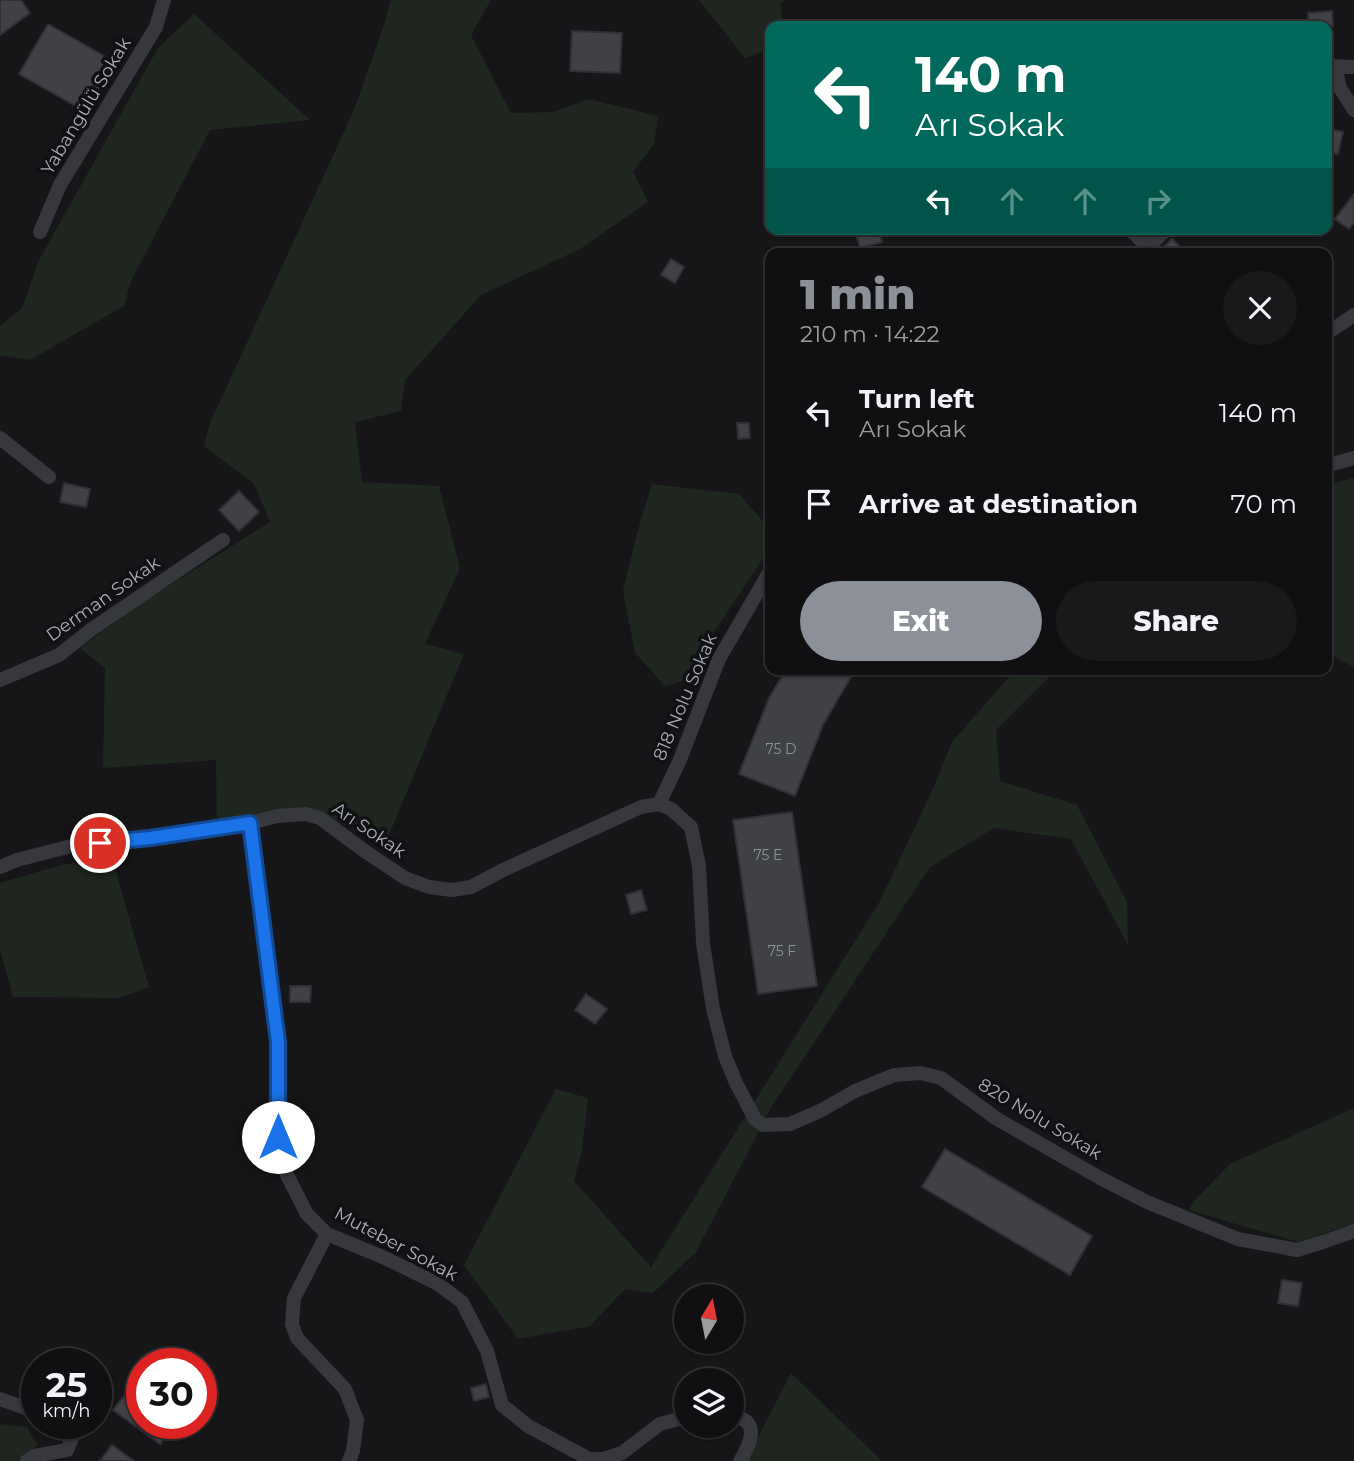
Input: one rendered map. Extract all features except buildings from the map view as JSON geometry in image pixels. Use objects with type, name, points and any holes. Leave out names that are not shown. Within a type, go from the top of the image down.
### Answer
[{"type":"street","name":"Yabangülü Sokak","points":[[40,232],[60,186],[156,27],[164,0]]},
{"type":"street","points":[[1332,66],[1354,67]]},
{"type":"street","points":[[1332,68],[1354,110]]},
{"type":"street","points":[[1147,248],[1161,235]]},
{"type":"street","points":[[1332,330],[1354,314]]},
{"type":"street","points":[[0,438],[49,477]]},
{"type":"street","points":[[1332,464],[1354,458]]},
{"type":"street","name":"Derman Sokak","points":[[0,680],[59,655],[92,629],[223,540]]},
{"type":"street","name":"818 Nolu Sokak","points":[[659,804],[679,762],[719,659],[765,579]]},
{"type":"street","name":"Arı Sokak","points":[[0,867],[75,845],[150,838],[306,814],[320,818],[405,878],[429,887],[452,890],[471,887],[641,807],[659,804]]},
{"type":"street","name":"820 Nolu Sokak","points":[[659,804],[671,809],[691,827],[699,866],[704,943],[713,1009],[725,1056],[736,1083],[755,1119],[763,1125],[790,1124],[855,1091],[894,1075],[921,1073],[941,1078],[997,1119],[1100,1178],[1147,1202],[1238,1239],[1297,1250],[1354,1231]]},
{"type":"street","name":"Muteber Sokak","points":[[250,823],[278,1042],[278,1137],[287,1175],[307,1214],[327,1234],[438,1284],[462,1302],[487,1351],[502,1405],[528,1426],[589,1459],[604,1460],[622,1453],[660,1423],[674,1420]]},
{"type":"street","points":[[327,1234],[294,1298],[292,1324],[297,1338],[345,1389],[357,1420],[349,1461]]},
{"type":"street","points":[[0,1399],[21,1406]]},
{"type":"street","points":[[740,1461],[748,1447],[751,1430],[744,1420]]},
{"type":"street","points":[[27,1461],[35,1456],[67,1450],[72,1439]]},
{"type":"shaded area","points":[[391,0],[491,0],[471,35],[511,113],[554,112],[588,99],[658,116],[654,144],[633,172],[648,202],[580,249],[481,295],[405,380],[401,411],[355,422],[362,482],[439,486],[460,568],[425,644],[464,654],[384,847],[319,811],[217,823],[216,760],[103,768],[105,668],[80,648],[140,604],[270,522],[254,484],[204,446],[210,423],[353,112]]},
{"type":"shaded area","points":[[699,0],[785,0],[780,4],[782,21],[765,21],[765,51],[745,58]]},
{"type":"shaded area","points":[[194,14],[310,120],[210,130],[131,281],[124,306],[30,360],[0,355],[0,326],[22,308],[39,260],[158,48]]},
{"type":"shaded area","points":[[1354,478],[1354,667],[1332,656],[1332,484]]},
{"type":"shaded area","points":[[652,484],[739,494],[765,523],[765,556],[712,635],[694,678],[665,686],[635,653],[623,591]]},
{"type":"shaded area","points":[[1011,675],[1051,675],[996,730],[1000,781],[1077,805],[1127,902],[1128,945],[1071,839],[994,828],[930,867],[772,1106],[696,1252],[653,1293],[625,1289],[590,1326],[518,1339],[464,1265],[556,1089],[588,1098],[582,1150],[574,1181],[651,1267],[880,901],[952,742]]},
{"type":"shaded area","points":[[112,858],[149,987],[119,998],[13,997],[0,949],[0,883],[61,865]]},
{"type":"shaded area","points":[[1354,1108],[1354,1227],[1349,1225],[1298,1242],[1188,1210],[1230,1164]]},
{"type":"shaded area","points":[[791,1373],[882,1461],[746,1461]]},
{"type":"shaded area","points":[[0,1424],[21,1426],[21,1439],[34,1439],[38,1445],[17,1461],[0,1461]]},
{"type":"route","points":[[100,843],[250,823],[278,1042],[278,1137]]}]
